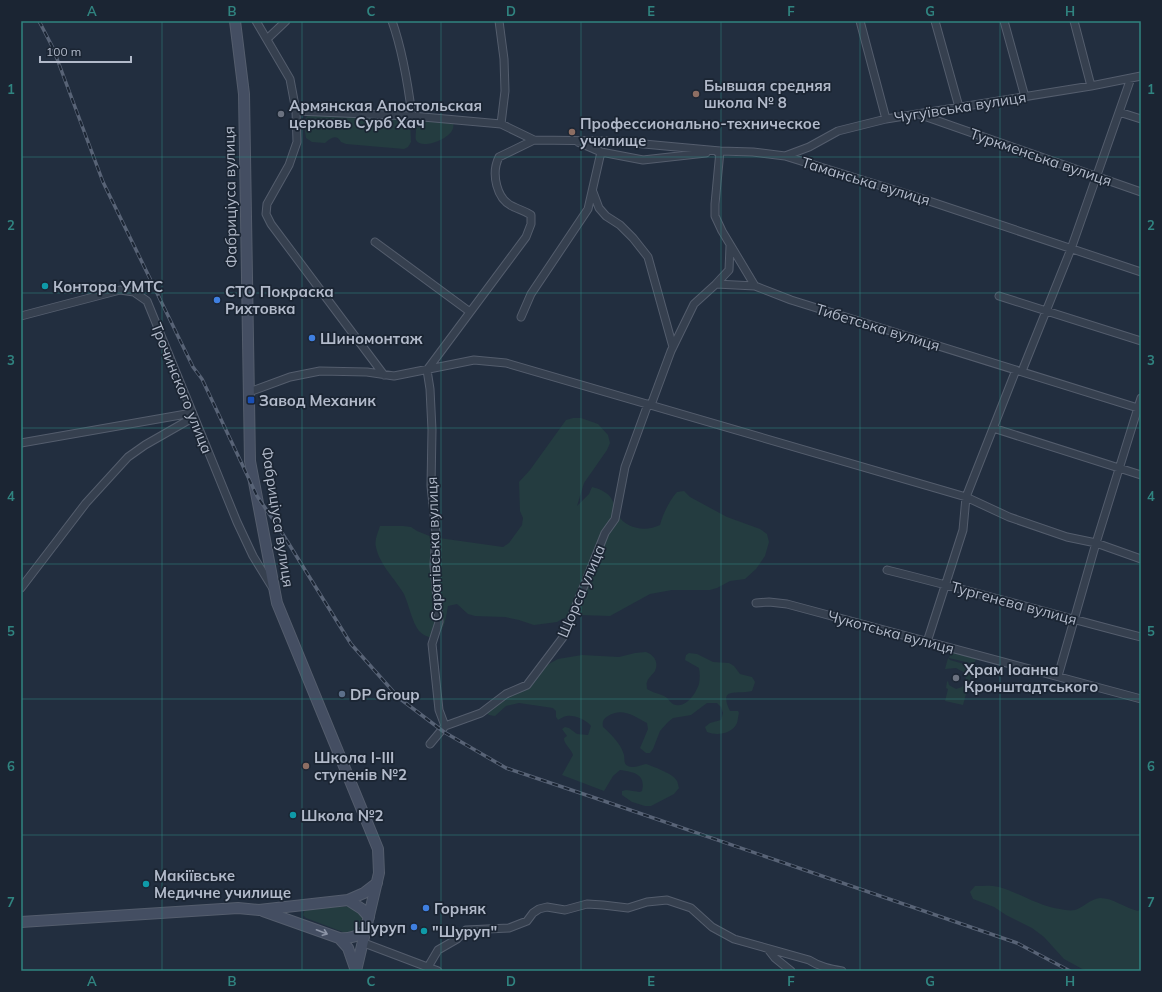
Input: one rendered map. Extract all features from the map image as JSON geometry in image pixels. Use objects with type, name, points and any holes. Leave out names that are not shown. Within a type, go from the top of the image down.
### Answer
[{"type":"main road","name":"Фабриціуса вулиця","points":[[235,21],[244,94],[250,461],[277,603],[378,849],[379,873],[364,943],[356,971]]},
{"type":"main road","points":[[21,922],[238,908],[259,910],[300,906],[348,900],[364,894],[377,883]]},
{"type":"main road","points":[[348,900],[362,909],[369,917]]},
{"type":"main road","points":[[297,922],[295,919],[296,910],[300,906]]},
{"type":"main road","points":[[259,910],[297,922],[339,938],[357,936],[366,931]]},
{"type":"main road","points":[[339,938],[348,948],[356,971]]},
{"type":"street","points":[[256,21],[290,79],[296,111],[297,142],[289,165],[267,204],[266,214],[271,224],[384,375]]},
{"type":"street","points":[[267,39],[286,21]]},
{"type":"street","points":[[392,21],[403,59],[412,116]]},
{"type":"street","points":[[499,21],[504,59],[505,91],[501,124]]},
{"type":"street","points":[[860,21],[886,119]]},
{"type":"street","points":[[935,21],[959,107]]},
{"type":"street","points":[[1004,21],[1025,97]]},
{"type":"street","points":[[1074,21],[1091,86]]},
{"type":"street","name":"Чугуївська вулиця","points":[[785,156],[809,147],[838,131],[886,119],[1091,86],[1141,76]]},
{"type":"street","points":[[928,642],[963,530],[966,497],[992,428],[1047,311],[1071,249],[1131,78]]},
{"type":"street","name":"Таманська вулиця","points":[[296,111],[412,116],[501,124],[534,140],[611,141],[720,151],[753,152],[785,156],[920,198],[1141,272]]},
{"type":"street","points":[[1119,112],[1141,119]]},
{"type":"street","name":"Туркменська вулиця","points":[[919,114],[1141,192]]},
{"type":"street","points":[[427,370],[526,237],[531,224],[531,215],[514,207],[500,195],[495,180],[496,162],[499,157],[534,140]]},
{"type":"street","points":[[576,141],[601,152],[643,160],[720,151],[715,216],[730,246],[755,286]]},
{"type":"street","points":[[521,317],[532,294],[588,209],[601,152]]},
{"type":"street","points":[[593,192],[599,208],[606,216],[633,238],[648,257],[672,347]]},
{"type":"street","points":[[375,242],[470,312]]},
{"type":"street","name":"Щорса улица","points":[[445,726],[481,713],[506,694],[527,685],[564,636],[605,533],[615,519],[625,467],[672,347],[694,304],[729,270],[730,246]]},
{"type":"street","name":"Тибетська вулиця","points":[[716,284],[755,286],[790,300],[1139,408]]},
{"type":"street","name":"Трочинского улица","points":[[21,316],[120,290],[134,292],[147,301],[237,522],[253,556],[275,592]]},
{"type":"street","points":[[999,296],[1141,341]]},
{"type":"street","points":[[249,392],[290,377],[320,371],[367,372],[394,376],[474,360],[506,363],[966,497],[1009,517],[1067,537],[1096,543],[1141,560]]},
{"type":"street","name":"Саратівська вулиця","points":[[427,370],[430,389],[432,430],[431,486],[436,533],[434,565],[439,622],[432,644],[438,710],[445,726]]},
{"type":"street","points":[[1058,676],[1096,543],[1141,398]]},
{"type":"street","points":[[21,443],[193,415]]},
{"type":"street","points":[[21,588],[86,503],[128,457],[193,415]]},
{"type":"street","points":[[992,428],[1141,475]]},
{"type":"street","name":"Тургенєва вулиця","points":[[887,570],[1141,637]]},
{"type":"street","name":"Чукотська вулиця","points":[[756,603],[769,602],[787,604],[1141,699]]},
{"type":"street","points":[[430,744],[445,726]]},
{"type":"street","points":[[428,967],[438,950],[457,939],[466,930],[509,928],[520,925],[528,921],[533,913],[539,909],[547,907],[565,910],[587,904],[628,908],[647,902],[667,900],[691,908],[712,927],[734,939],[809,960],[818,966],[842,971]]},
{"type":"street","points":[[364,943],[438,971]]},
{"type":"street","points":[[767,948],[775,958],[791,971]]},
{"type":"green space","points":[[308,115],[408,119],[410,121],[411,142],[408,147],[404,149],[346,144],[335,137],[325,143],[312,142],[306,138],[305,132],[304,123]]},
{"type":"green space","points":[[419,119],[453,123],[453,128],[450,133],[438,141],[425,144],[419,143],[416,140],[416,123]]},
{"type":"green space","points":[[581,418],[598,424],[608,435],[610,443],[607,450],[584,483],[577,506],[589,494],[592,487],[596,488],[611,497],[618,515],[622,520],[631,526],[643,529],[660,525],[663,516],[674,496],[677,492],[684,491],[690,497],[727,517],[760,529],[767,534],[769,542],[765,556],[756,569],[745,579],[730,581],[710,590],[672,590],[650,594],[610,616],[579,615],[564,618],[557,622],[534,625],[505,617],[475,616],[468,614],[457,604],[448,606],[443,626],[438,635],[429,637],[422,634],[414,623],[404,594],[384,566],[378,553],[376,547],[376,536],[380,526],[411,527],[432,537],[503,547],[509,543],[522,525],[523,518],[520,511],[519,482],[530,470],[566,420]]},
{"type":"green space","points":[[951,650],[984,660],[976,659],[974,664],[949,658]]},
{"type":"green space","points":[[646,652],[655,659],[656,662],[655,671],[649,678],[647,689],[666,697],[676,705],[687,702],[696,691],[699,684],[699,668],[685,660],[686,655],[689,653],[697,654],[713,662],[729,663],[734,666],[740,674],[752,677],[755,682],[752,691],[731,693],[726,698],[730,711],[738,711],[739,713],[737,723],[732,730],[720,734],[707,732],[705,727],[710,723],[721,720],[723,713],[721,707],[717,703],[707,703],[691,715],[673,718],[668,722],[660,731],[650,753],[646,753],[640,748],[648,729],[647,723],[633,715],[623,712],[613,713],[604,719],[603,727],[613,736],[621,747],[626,765],[632,767],[646,764],[668,773],[677,781],[679,788],[674,794],[651,806],[645,806],[632,802],[622,795],[622,791],[626,790],[642,791],[642,781],[638,775],[634,773],[620,770],[613,776],[604,791],[562,775],[573,755],[565,743],[564,738],[567,736],[562,729],[565,727],[577,734],[588,735],[591,726],[583,720],[577,717],[565,716],[558,720],[556,717],[556,711],[553,708],[519,703],[506,706],[495,716],[487,713],[507,697],[528,688],[547,665],[558,659],[582,655],[619,657]]},
{"type":"green space","points":[[948,658],[950,660],[971,666],[974,665],[963,705],[945,701],[948,681],[949,685],[956,689],[962,687],[966,680],[965,673],[956,668],[945,669]]},
{"type":"green space","points":[[975,886],[999,887],[1044,905],[1066,910],[1075,910],[1093,900],[1100,898],[1105,898],[1138,911],[1141,909],[1141,971],[1086,971],[1064,959],[1044,937],[1032,928],[994,907],[973,899],[970,892]]},
{"type":"green space","points":[[353,906],[365,916],[362,929],[348,934],[306,918],[303,915],[305,909]]},
{"type":"railway","points":[[39,21],[53,48],[103,182],[193,367],[202,379],[257,496],[279,528],[351,644],[399,698],[444,732],[506,768],[1017,943],[1070,971]]},
{"type":"place","name":"Бывшая средняя школа № 8","points":[[696,94]]},
{"type":"place","name":"Армянская Апостольская церковь Сурб Хач","points":[[281,114]]},
{"type":"place","name":"Профессионально-техническое училище","points":[[572,132]]},
{"type":"place","name":"Контора УМТС","points":[[45,286]]},
{"type":"place","name":"СТО Покраска Рихтовка","points":[[217,300]]},
{"type":"place","name":"Шиномонтаж","points":[[312,338]]},
{"type":"place","name":"Завод Механик","points":[[251,400]]},
{"type":"place","name":"Храм Іоанна Кронштадтського","points":[[956,678]]},
{"type":"place","name":"DP Group","points":[[342,694]]},
{"type":"place","name":"Школа I-III ступенів №2","points":[[306,766]]},
{"type":"place","name":"Школа №2","points":[[293,815]]},
{"type":"place","name":"Макіївське Медичне училище","points":[[146,884]]},
{"type":"place","name":"Горняк","points":[[426,908]]},
{"type":"place","name":"Шуруп","points":[[414,927]]},
{"type":"place","name":"\"Шуруп\"","points":[[424,931]]}]
